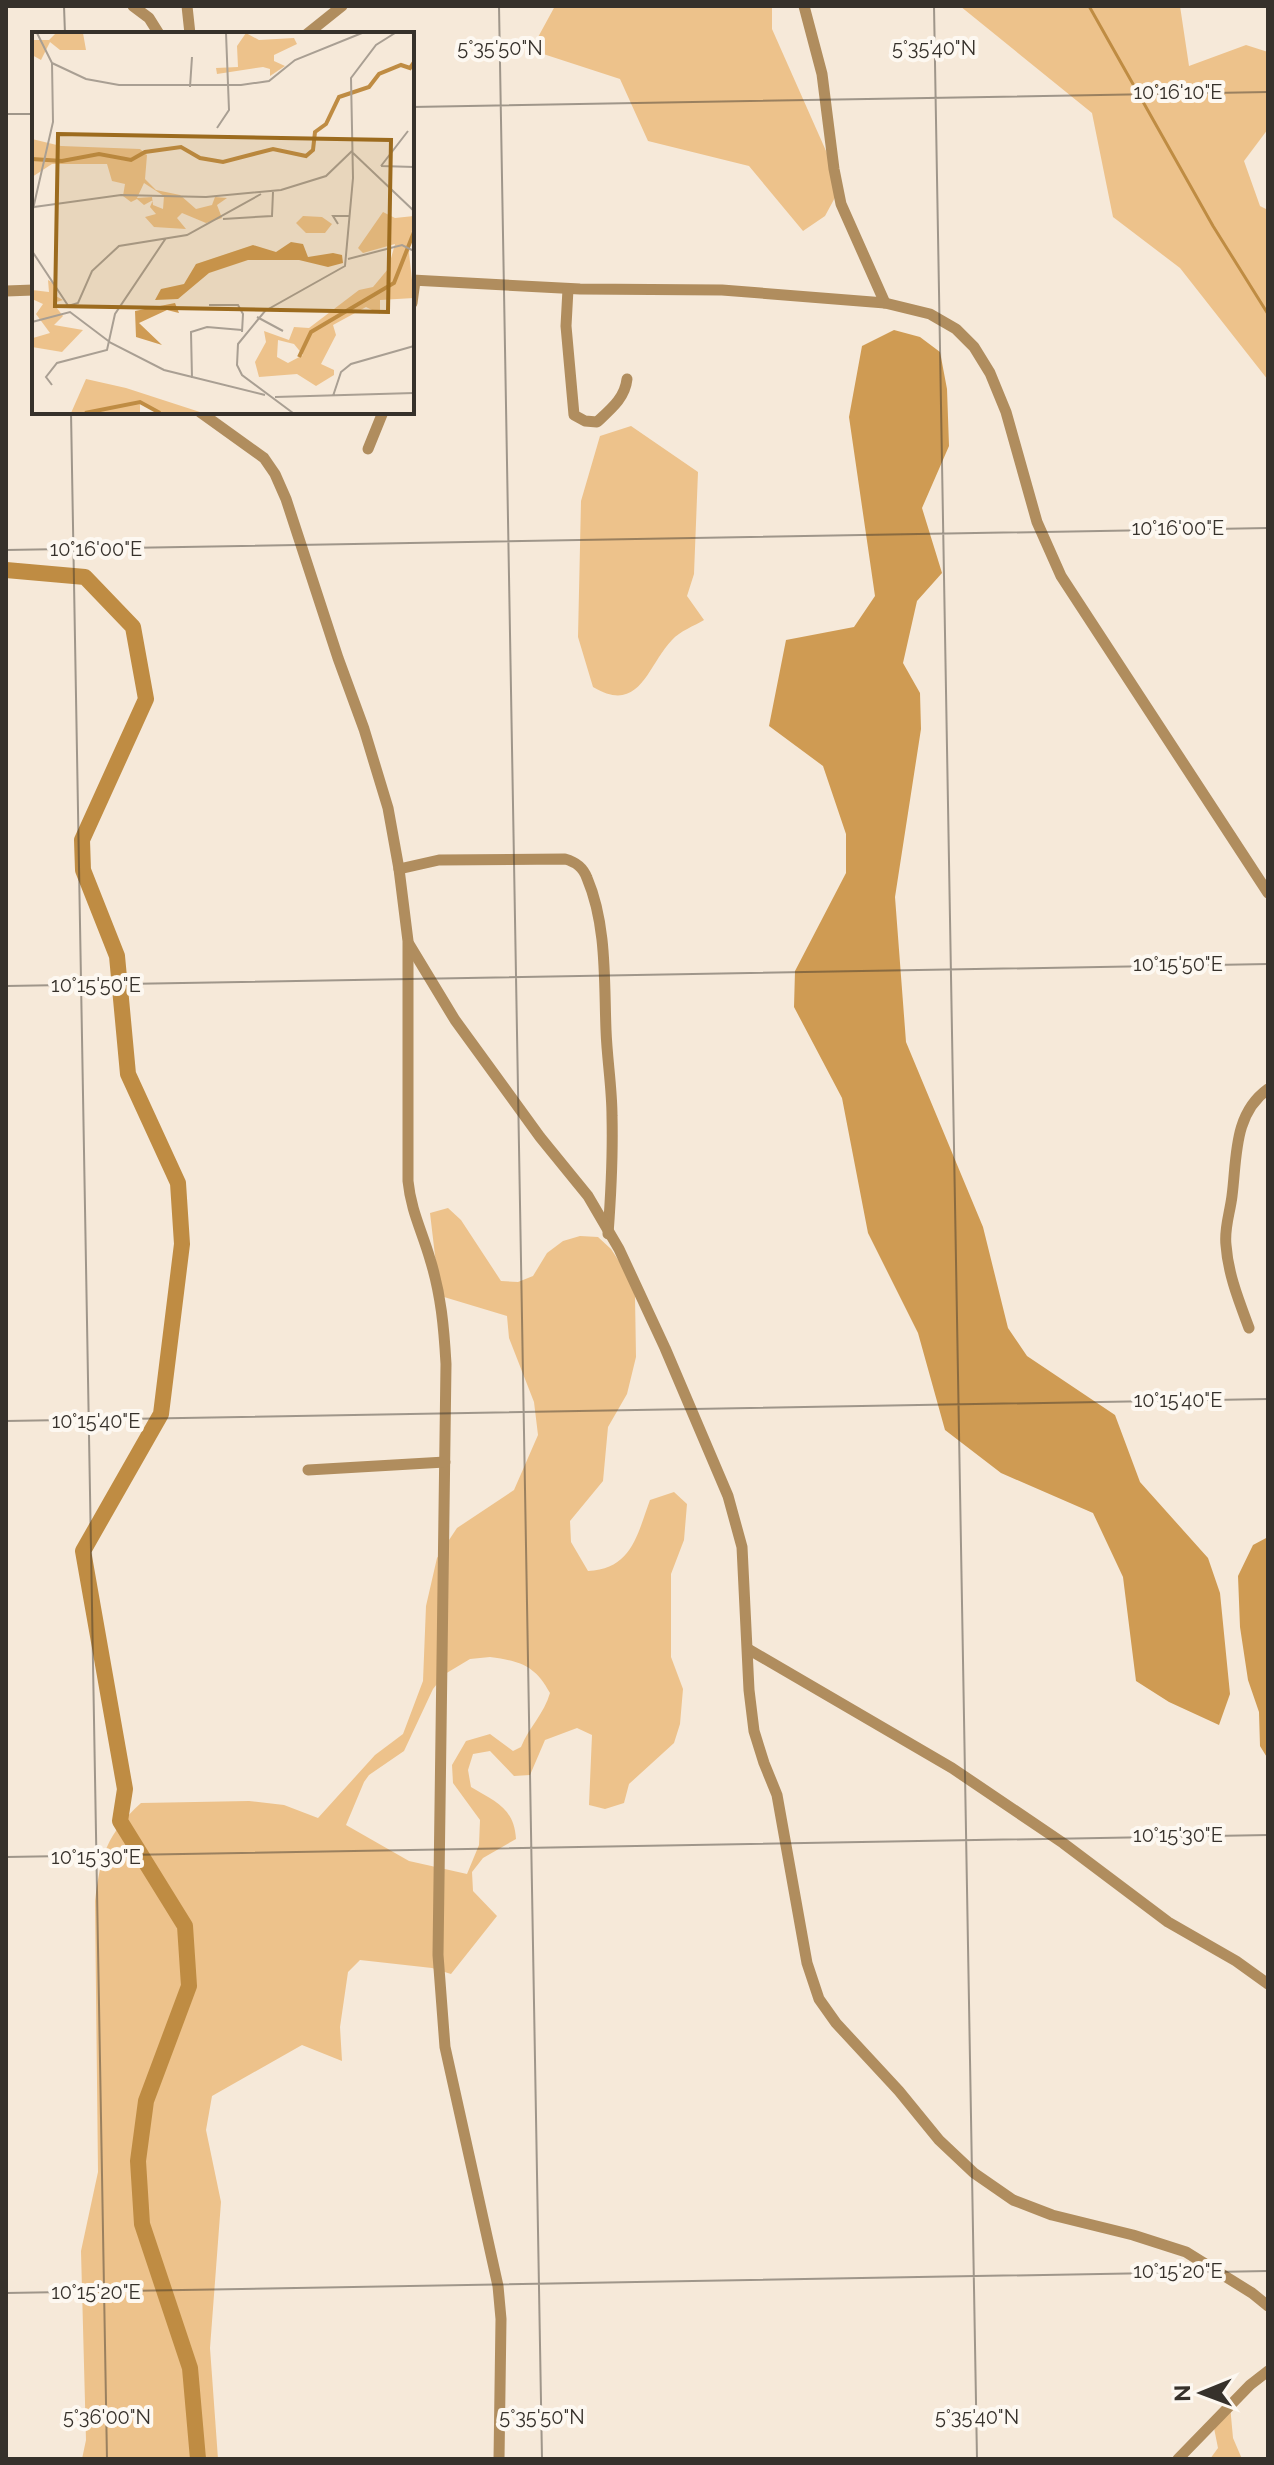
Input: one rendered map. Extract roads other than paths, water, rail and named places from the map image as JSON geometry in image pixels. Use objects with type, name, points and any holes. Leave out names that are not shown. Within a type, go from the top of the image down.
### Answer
[{"type":"street","points":[[133,6],[149,18],[158,32]]},
{"type":"street","points":[[187,6],[190,32]]},
{"type":"street","points":[[310,32],[342,6]]},
{"type":"street","points":[[804,6],[822,74],[841,204],[885,303]]},
{"type":"street","points":[[414,280],[568,289],[722,290],[885,303],[914,308],[943,320],[966,339],[983,360],[1006,412],[1037,522],[1061,576],[1268,893]]},
{"type":"street","points":[[568,289],[566,326],[574,415],[585,421],[597,422],[617,403],[626,388],[627,379]]},
{"type":"street","points":[[6,291],[32,290]]},
{"type":"street","points":[[203,414],[264,458],[281,487],[364,729],[388,808],[399,869],[408,941],[408,1181],[411,1207],[429,1255],[444,1317],[438,1955],[445,2047],[498,2286],[501,2319],[499,2459]]},
{"type":"street","points":[[368,449],[382,414]]},
{"type":"street","points":[[399,869],[439,860],[565,859],[574,862],[588,879],[600,929],[605,976],[612,1113],[608,1234]]},
{"type":"street","points":[[408,941],[455,1020],[540,1137],[588,1196],[628,1264],[728,1496],[742,1547],[754,1731],[777,1795],[807,1963],[819,1999],[836,2023],[939,2140],[974,2173],[1013,2200],[1052,2215],[1186,2252],[1268,2306]]},
{"type":"street","points":[[1249,1328],[1233,1286],[1226,1244],[1227,1219],[1232,1199],[1235,1149],[1246,1112],[1268,1089]]},
{"type":"street","points":[[308,1470],[445,1462]]},
{"type":"street","points":[[748,1649],[952,1768],[1063,1843],[1168,1922],[1236,1961],[1268,1984]]},
{"type":"street","points":[[1178,2459],[1250,2385],[1268,2371]]},
{"type":"waterway","points":[[1089,6],[1213,226],[1268,314]]},
{"type":"waterway","points":[[6,570],[85,577],[133,627],[146,699],[82,840],[83,870],[117,956],[128,1074],[178,1183],[182,1244],[161,1414],[83,1551],[125,1789],[120,1821],[185,1926],[189,1986],[146,2101],[138,2161],[142,2224],[190,2368],[198,2459]]}]
